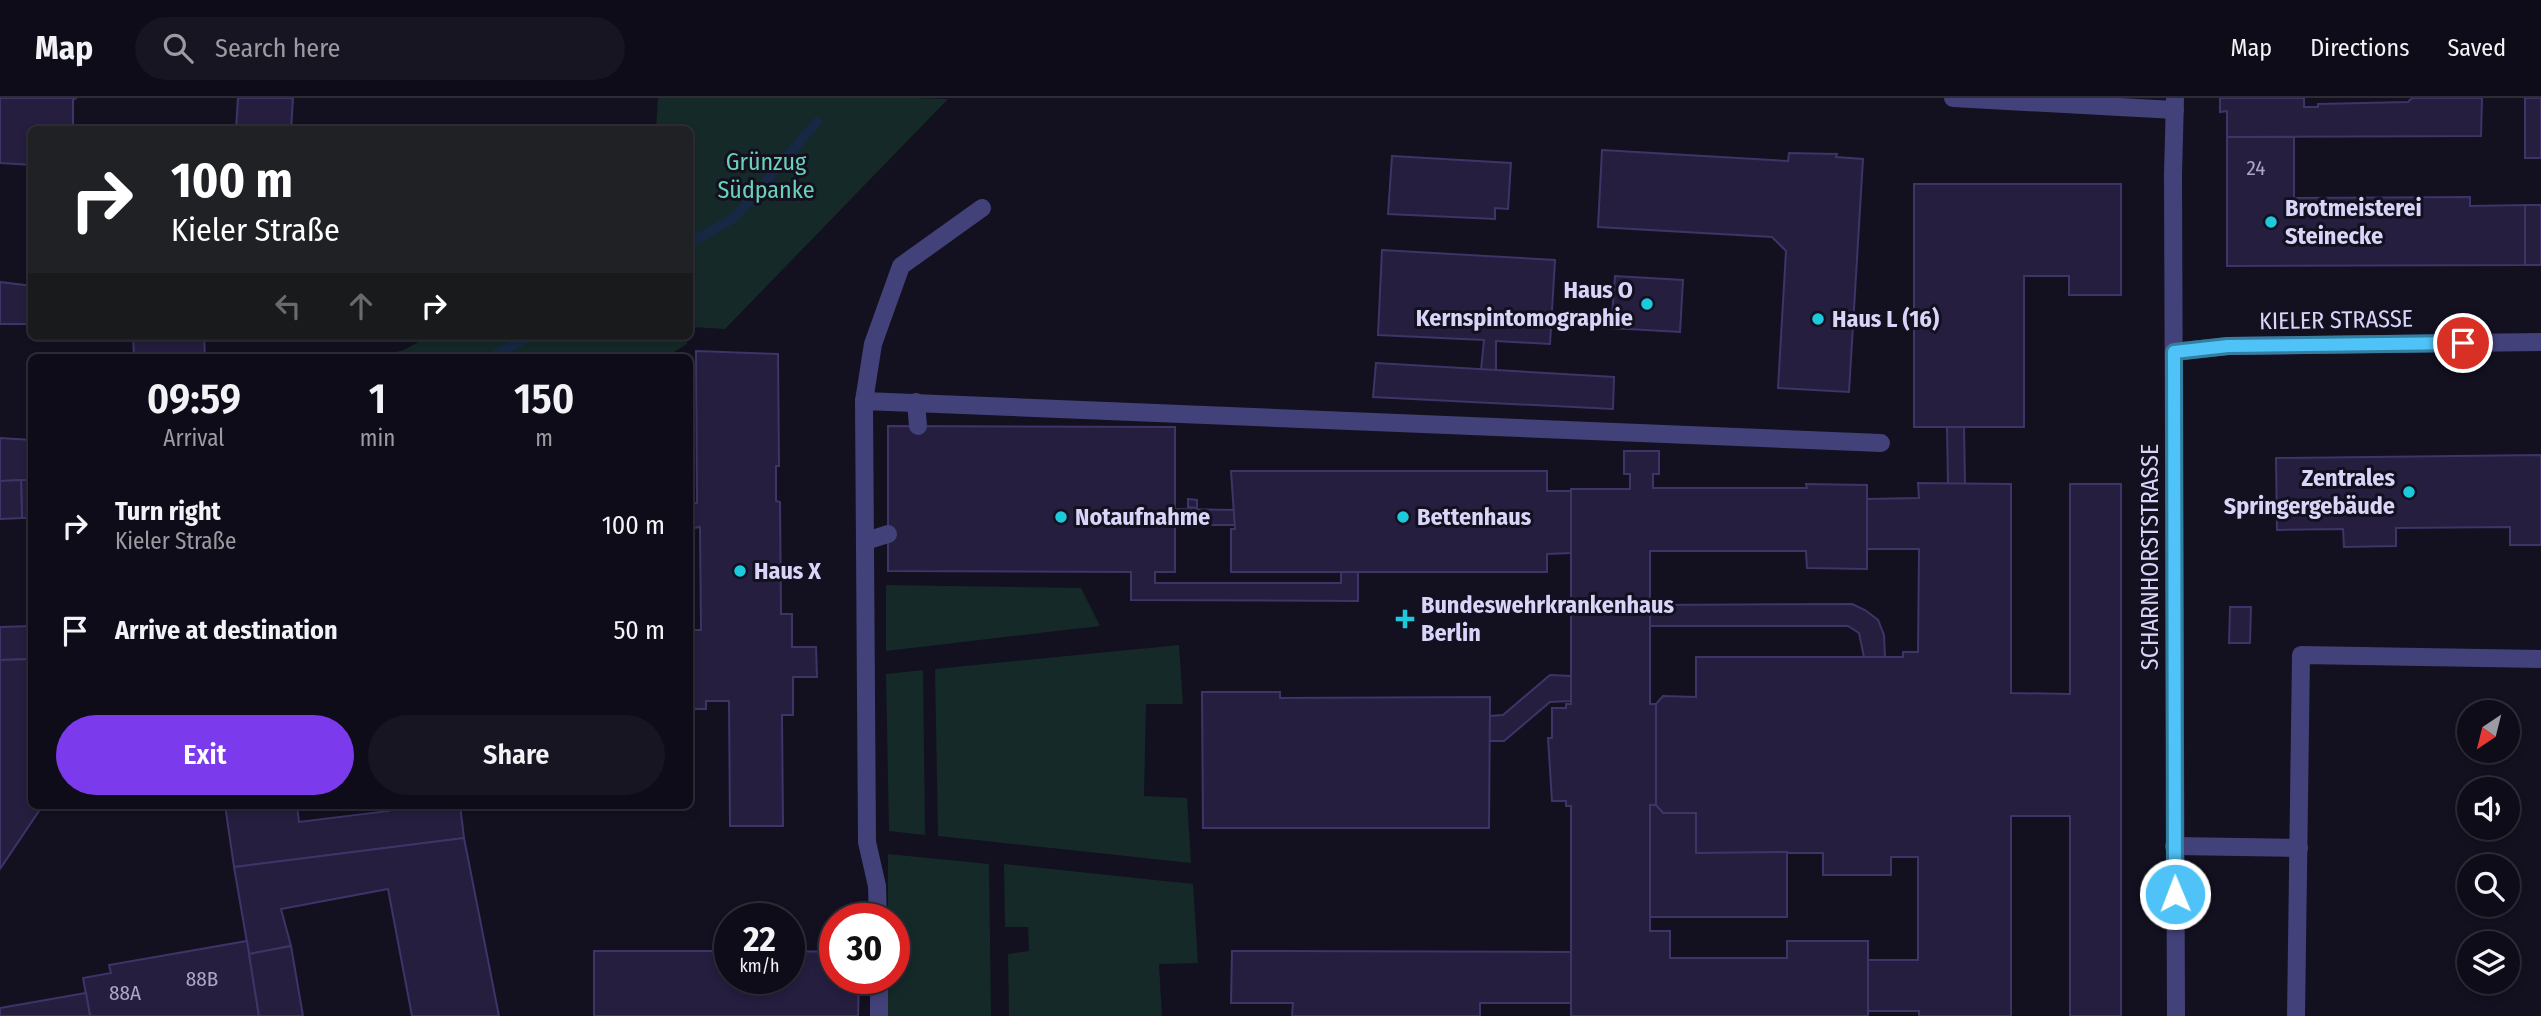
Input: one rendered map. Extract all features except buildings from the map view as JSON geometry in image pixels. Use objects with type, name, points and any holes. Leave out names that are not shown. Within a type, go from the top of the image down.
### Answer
[{"type":"street","points":[[1953,98],[2175,104]]},
{"type":"street","name":"SCHARNHORSTSTRASSE","points":[[2175,104],[2176,1016]]},
{"type":"street","points":[[878,903],[877,886],[867,842],[864,401],[873,344],[901,266],[982,208]]},
{"type":"street","name":"KIELER STRASSE","points":[[2174,352],[2228,346],[2541,342]]},
{"type":"street","points":[[864,401],[1881,443]]},
{"type":"street","points":[[916,402],[918,426]]},
{"type":"street","points":[[866,541],[888,534]]},
{"type":"street","points":[[2296,1016],[2301,655],[2541,659]]},
{"type":"street","points":[[2174,846],[2298,848]]},
{"type":"street","points":[[878,994],[879,1016]]},
{"type":"green space","name":"Grünzug Südpanke","points":[[658,98],[948,99],[725,329],[693,327],[693,126],[656,126]]},
{"type":"green space","points":[[422,340],[687,340],[687,344],[671,354],[389,354],[404,350]]},
{"type":"green space","points":[[886,585],[1081,588],[1100,626],[886,651]]},
{"type":"green space","points":[[1179,645],[1183,704],[1146,704],[1144,796],[1187,798],[1191,863],[938,836],[935,669]]},
{"type":"green space","points":[[923,670],[925,835],[889,831],[886,674]]},
{"type":"green space","points":[[888,854],[989,864],[991,1016],[888,1016],[888,994],[910,994],[910,903],[888,903]]},
{"type":"green space","points":[[1004,864],[1193,884],[1198,963],[1159,964],[1162,1016],[1009,1016],[1008,954],[1029,951],[1028,927],[1005,927]]},
{"type":"waterway","points":[[693,241],[734,218],[817,122]]},
{"type":"waterway","points":[[497,354],[522,340]]},
{"type":"place","name":"Brotmeisterei Steinecke","points":[[2271,222]]},
{"type":"place","name":"Haus O Kernspintomographie","points":[[1647,304]]},
{"type":"place","name":"Haus L (16)","points":[[1818,319]]},
{"type":"place","name":"Zentrales Springergebäude","points":[[2409,492]]},
{"type":"place","name":"Notaufnahme","points":[[1061,517]]},
{"type":"place","name":"Bettenhaus","points":[[1403,517]]},
{"type":"place","name":"Haus X","points":[[740,571]]},
{"type":"place","name":"Bundeswehrkrankenhaus Berlin","points":[[1405,619]]},
{"type":"route","points":[[2175,894],[2174,352],[2228,346],[2463,343]]}]
